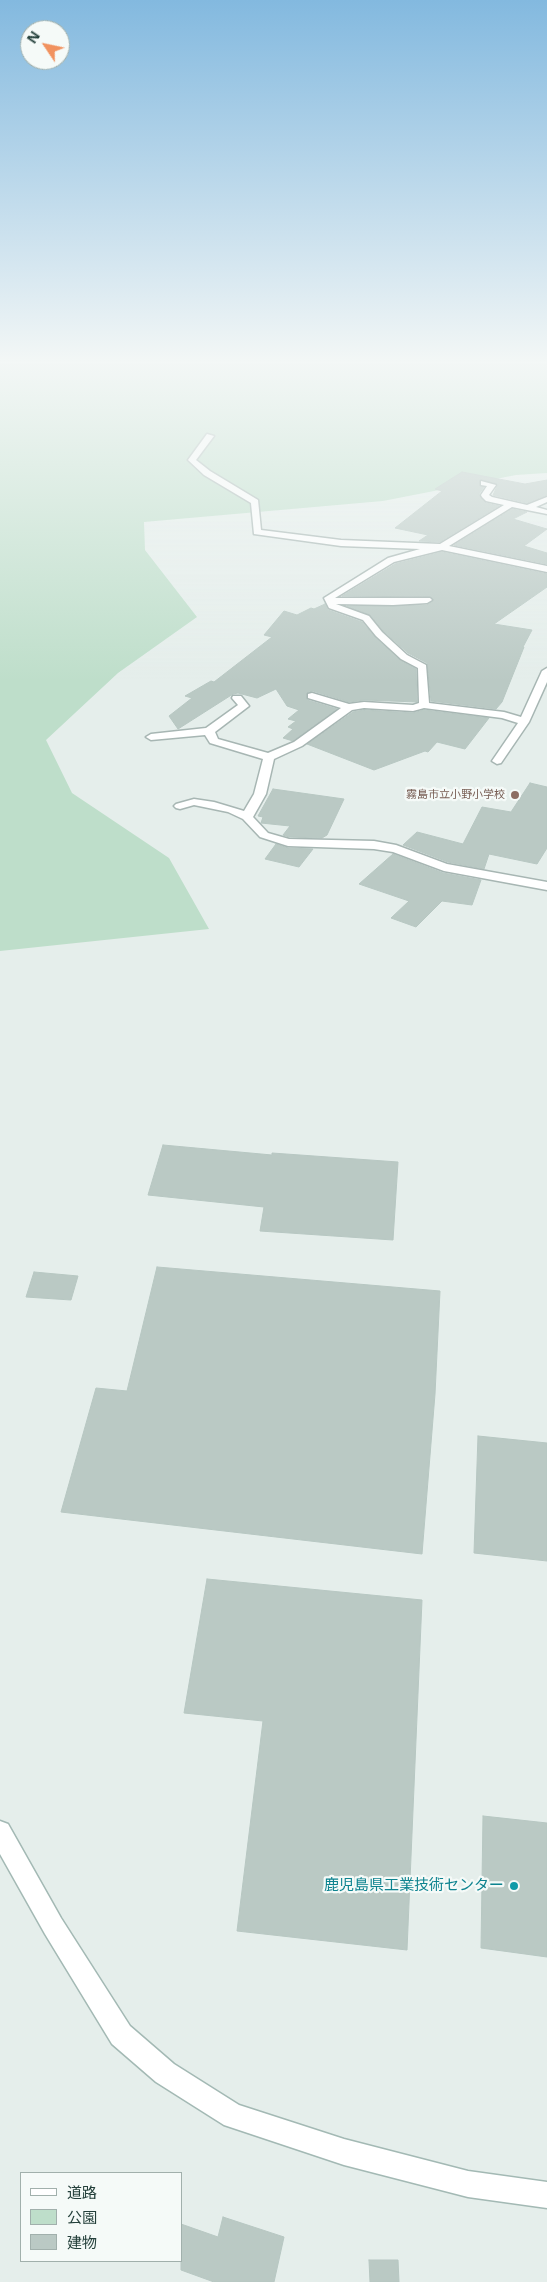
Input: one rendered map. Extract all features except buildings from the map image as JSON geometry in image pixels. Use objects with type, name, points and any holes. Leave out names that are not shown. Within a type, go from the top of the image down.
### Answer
[{"type":"street","points":[[203,469],[255,502],[257,532],[341,543],[442,547],[547,569]]},
{"type":"street","points":[[484,483],[492,485],[485,495],[489,499],[547,512]]},
{"type":"street","points":[[526,507],[547,499]]},
{"type":"street","points":[[424,705],[423,668],[404,657],[379,634],[366,618],[332,606],[329,598],[391,560],[428,549],[442,547],[511,504]]},
{"type":"street","points":[[526,507],[547,505]]},
{"type":"street","points":[[330,600],[393,602],[426,600]]},
{"type":"street","points":[[497,761],[524,722],[544,683],[547,671]]},
{"type":"street","points":[[312,696],[349,707],[364,705],[413,708],[424,705],[504,715],[524,722]]},
{"type":"street","points":[[151,737],[209,731],[244,706],[237,698]]},
{"type":"street","points":[[209,731],[214,741],[269,757],[298,744],[349,707]]},
{"type":"street","points":[[247,817],[260,794],[269,757]]},
{"type":"street","points":[[180,806],[194,802],[232,810],[247,817],[264,835],[288,842],[374,845],[396,849],[444,867],[547,886]]},
{"type":"street","points":[[0,1832],[53,1926],[121,2035],[165,2073],[233,2116],[344,2152],[468,2184],[547,2195]]},
{"type":"green space","points":[[0,469],[547,469],[547,473],[516,475],[383,501],[144,522],[145,550],[197,617],[118,673],[46,740],[72,793],[169,858],[209,929],[0,951]]},
{"type":"place","name":"霧島市立小野小学校","points":[[515,795]]},
{"type":"place","name":"鹿児島県工業技術センター","points":[[514,1886]]}]
